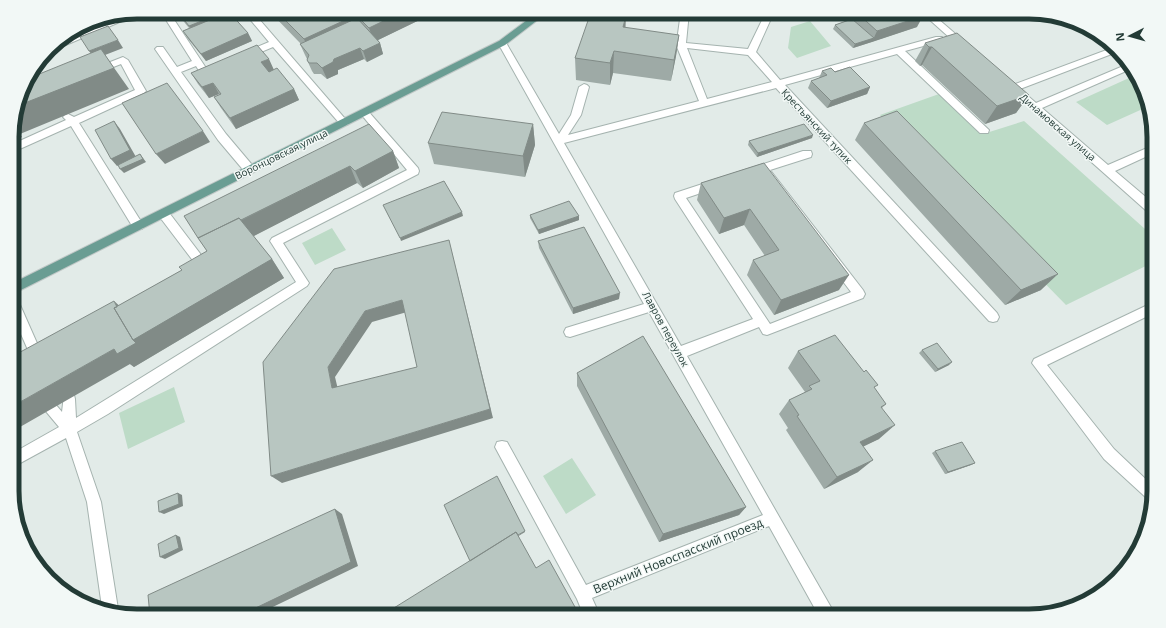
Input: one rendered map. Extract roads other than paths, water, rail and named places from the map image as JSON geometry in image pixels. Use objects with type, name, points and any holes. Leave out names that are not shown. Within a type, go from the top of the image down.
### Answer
[{"type":"main road","name":"Воронцовская улица","points":[[19,286],[502,43],[535,19]]},
{"type":"street","points":[[170,19],[204,72],[225,63]]},
{"type":"street","points":[[254,19],[344,123]]},
{"type":"street","points":[[684,19],[681,45],[704,103]]},
{"type":"street","points":[[751,52],[767,19]]},
{"type":"street","points":[[933,19],[968,50]]},
{"type":"street","points":[[69,40],[114,21]]},
{"type":"street","points":[[655,39],[681,45],[751,52],[778,84],[952,35]]},
{"type":"street","points":[[239,58],[274,43]]},
{"type":"street","name":"Лавров переулок","points":[[502,43],[824,609]]},
{"type":"street","points":[[160,48],[222,136],[249,169]]},
{"type":"street","points":[[899,51],[984,130]]},
{"type":"street","name":"Динамовская улица","points":[[1110,52],[1010,86],[1147,205]]},
{"type":"street","points":[[19,145],[69,118],[141,91],[123,60],[87,74]]},
{"type":"street","points":[[176,71],[198,62]]},
{"type":"street","points":[[1035,107],[1125,68]]},
{"type":"street","name":"Крестьянский тупик","points":[[559,141],[778,84],[993,317]]},
{"type":"street","points":[[559,141],[576,115],[584,87]]},
{"type":"street","points":[[19,457],[103,410],[303,283],[276,241],[414,171],[364,112]]},
{"type":"street","points":[[69,118],[138,226]]},
{"type":"street","points":[[1107,170],[1147,152]]},
{"type":"street","points":[[763,168],[859,294],[767,330],[679,196],[763,168],[808,154]]},
{"type":"street","points":[[163,213],[204,268],[190,275]]},
{"type":"street","points":[[570,332],[652,306]]},
{"type":"street","points":[[1147,310],[1038,364],[1109,454],[1147,490]]},
{"type":"street","points":[[19,316],[34,350],[29,368],[47,356],[34,350]]},
{"type":"street","points":[[679,353],[761,321]]},
{"type":"street","points":[[69,399],[69,428],[94,502],[110,606]]},
{"type":"street","points":[[51,410],[69,428]]},
{"type":"street","points":[[502,446],[583,594]]},
{"type":"street","name":"Верхний Новоспасский проезд","points":[[589,609],[583,594],[772,518]]}]
